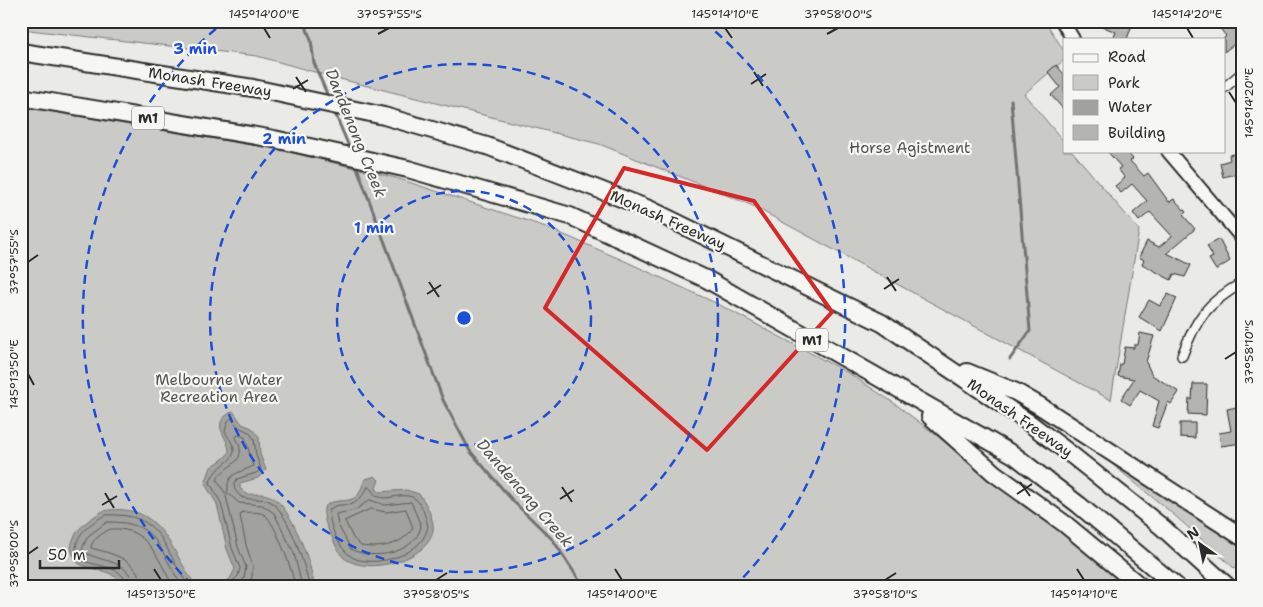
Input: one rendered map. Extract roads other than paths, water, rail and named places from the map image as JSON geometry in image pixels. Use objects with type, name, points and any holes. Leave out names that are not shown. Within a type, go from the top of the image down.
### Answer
[{"type":"highway","name":"Monash Freeway","points":[[21,52],[253,88],[384,116],[487,146],[650,209],[882,323],[1028,422],[1073,456],[1162,527],[1227,586]]},
{"type":"highway","name":"M1","points":[[21,97],[274,139],[408,169],[570,216],[708,280],[1014,456],[1080,504],[1176,586]]},
{"type":"highway","points":[[932,358],[1016,392],[1102,444],[1242,537]]},
{"type":"highway","points":[[904,393],[994,473],[1065,524],[1140,586]]},
{"type":"street","points":[[1062,21],[1072,38]]},
{"type":"street","points":[[1226,86],[1242,73]]},
{"type":"street","points":[[1169,152],[1242,238]]},
{"type":"street","points":[[1182,356],[1195,324],[1206,309],[1221,295],[1242,282]]},
{"type":"water","points":[[233,411],[242,424],[252,428],[259,437],[260,454],[266,470],[258,478],[240,483],[240,488],[246,494],[269,495],[286,512],[305,551],[314,586],[219,586],[230,579],[235,569],[227,549],[217,504],[205,484],[211,467],[229,453],[221,426],[225,416]]},
{"type":"water","points":[[375,476],[379,480],[376,488],[379,492],[406,490],[419,494],[428,508],[433,525],[431,537],[424,547],[412,555],[383,565],[367,566],[354,563],[341,555],[327,527],[324,508],[331,503],[356,497],[366,479]]},
{"type":"water","points":[[123,510],[138,513],[151,520],[170,543],[196,586],[123,586],[113,575],[78,563],[71,551],[74,538],[86,522],[103,511]]},
{"type":"waterway","name":"Dandenong Creek","points":[[304,21],[311,40],[314,63],[329,99]]},
{"type":"waterway","points":[[1010,359],[1030,331],[1011,100]]},
{"type":"waterway","name":"Dandenong Creek","points":[[334,111],[350,149]]},
{"type":"waterway","name":"Dandenong Creek","points":[[355,162],[443,400],[470,451],[513,501],[553,540],[583,586]]},
{"type":"park label","name":"Horse Agistment","points":[[910,148]]},
{"type":"park label","name":"Melbourne Water Recreation Area","points":[[219,388]]}]
